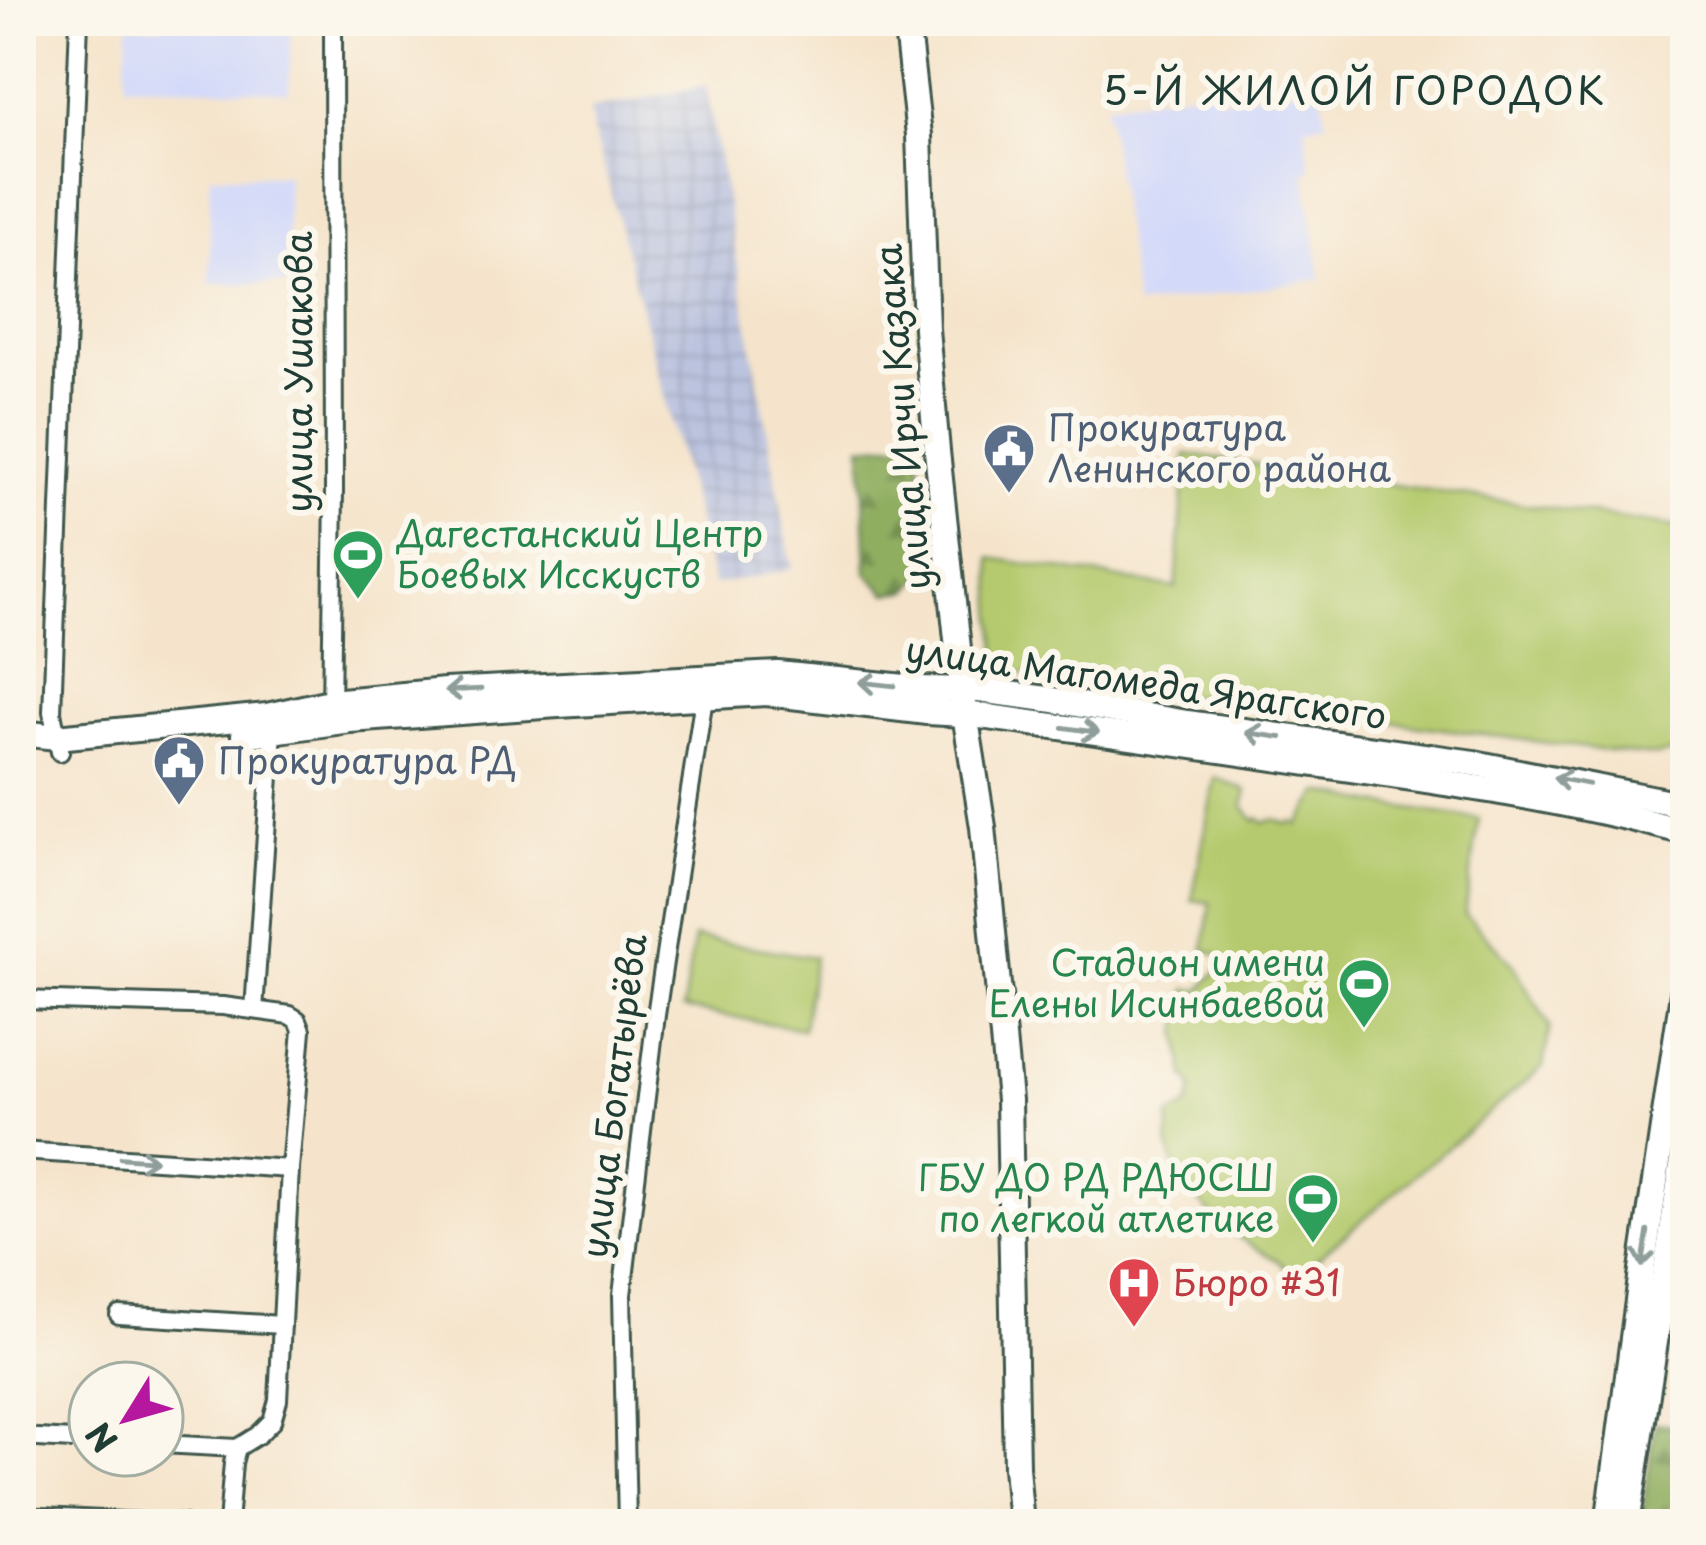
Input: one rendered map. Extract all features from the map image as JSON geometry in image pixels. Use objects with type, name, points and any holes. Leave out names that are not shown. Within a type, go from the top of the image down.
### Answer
[{"type":"main road","name":"улица Ирчи Казака","points":[[906,21],[919,135],[926,329],[1009,1100],[1021,1524]]},
{"type":"main road","name":"улица Магомеда Ярагского","points":[[21,748],[270,724],[331,712],[705,687],[778,674],[924,689],[964,702],[1519,795],[1685,832]]},
{"type":"main road","name":"улица Магомеда Ярагского","points":[[964,702],[1047,699],[1474,763],[1685,806]]},
{"type":"main road","name":"улица Магомеда Ярагского","points":[[21,733],[58,744]]},
{"type":"main road","points":[[1608,1524],[1685,980]]},
{"type":"main road","points":[[1628,1524],[1685,1147]]},
{"type":"street","points":[[58,744],[52,712],[79,21]]},
{"type":"street","name":"улица Ушакова","points":[[331,712],[333,21]]},
{"type":"street","name":"улица Богатырёва","points":[[627,1524],[622,1295],[656,1015],[705,687]]},
{"type":"street","points":[[254,1010],[270,724]]},
{"type":"street","points":[[21,1000],[223,1006],[290,1015],[302,1030],[278,1400],[272,1421],[238,1448],[232,1462],[228,1524]]},
{"type":"street","points":[[21,1151],[290,1169]]},
{"type":"street","points":[[119,1316],[282,1325]]},
{"type":"street","points":[[21,1437],[66,1440]]},
{"type":"street","points":[[186,1445],[238,1448]]},
{"type":"street","points":[[21,1516],[184,1524]]},
{"type":"shaded area","points":[[163,21],[292,21],[289,92],[125,84],[128,25],[162,27]]},
{"type":"shaded area","points":[[1320,84],[1326,122],[1305,126],[1311,169],[1305,171],[1321,279],[1136,307],[1105,104],[1217,88],[1220,99]]},
{"type":"shaded area","points":[[706,86],[792,569],[714,585],[589,110]]},
{"type":"shaded area","points":[[210,175],[287,175],[287,284],[210,284]]},
{"type":"green space","points":[[919,442],[926,571],[909,591],[887,593],[867,573],[862,446]]},
{"type":"green space","points":[[1186,454],[1685,528],[1685,752],[1631,754],[998,670],[991,558],[1176,588]]},
{"type":"green space","name":"Стадион имени Елены Исинбаевой","points":[[1215,777],[1247,791],[1243,805],[1255,821],[1259,818],[1263,823],[1275,819],[1298,825],[1321,792],[1479,819],[1465,914],[1512,963],[1550,1027],[1543,1066],[1295,1277],[1207,1210],[1179,1174],[1169,1147],[1169,1117],[1188,1106],[1193,1089],[1186,1079],[1179,1033],[1187,989],[1201,990],[1221,966],[1219,955],[1204,949],[1211,903],[1192,900]]},
{"type":"green space","points":[[694,938],[814,957],[803,1029],[683,1009]]},
{"type":"green space","points":[[1655,1423],[1685,1427],[1675,1524],[1641,1524]]},
{"type":"place","name":"Прокуратура Ленинского района","points":[[1009,495]]},
{"type":"place","name":"Дагестанский Центр Боевых Исскуств","points":[[358,601]]},
{"type":"place","name":"Прокуратура РД","points":[[179,807]]},
{"type":"place","name":"Стадион имени Елены Исинбаевой","points":[[1364,1030]]},
{"type":"place","name":"ГБУ ДО РД РДЮСШ по легкой атлетике","points":[[1313,1245]]},
{"type":"place","name":"Бюро #31","points":[[1134,1329]]},
{"type":"district","name":"5-Й ЖИЛОЙ ГОРОДОК","points":[[1355,91]]}]
